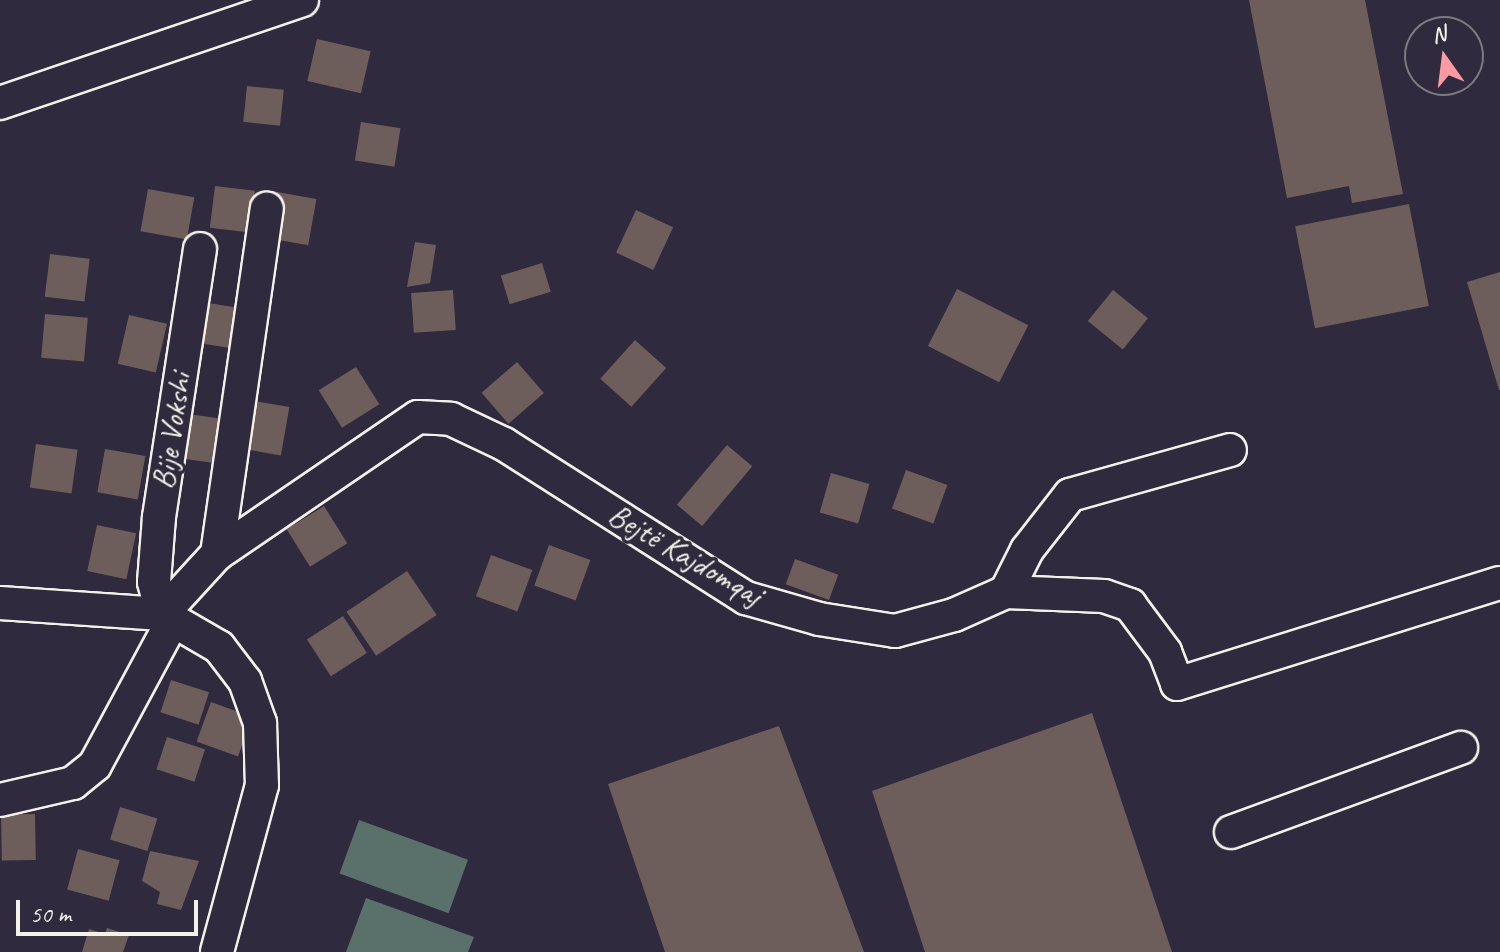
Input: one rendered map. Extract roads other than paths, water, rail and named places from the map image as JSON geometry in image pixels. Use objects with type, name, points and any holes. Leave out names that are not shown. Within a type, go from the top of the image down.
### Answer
[{"type":"street","points":[[0,103],[302,0]]},
{"type":"street","points":[[217,554],[267,209]]},
{"type":"street","name":"Bije Vokshi","points":[[168,617],[154,582],[159,517],[200,249]]},
{"type":"street","name":"Bejtë Kajdomqaj","points":[[0,800],[73,783],[95,765],[168,617],[217,554],[384,436],[418,417],[451,419],[504,444],[746,598],[819,619],[895,631],[1006,592]]},
{"type":"street","points":[[1230,450],[1070,495],[1027,550],[1006,592],[1104,596],[1130,605],[1165,652],[1177,684],[1500,583]]},
{"type":"street","points":[[0,603],[168,617],[219,647],[245,681],[260,723],[262,785],[217,952]]},
{"type":"street","points":[[1231,832],[1461,748]]}]
